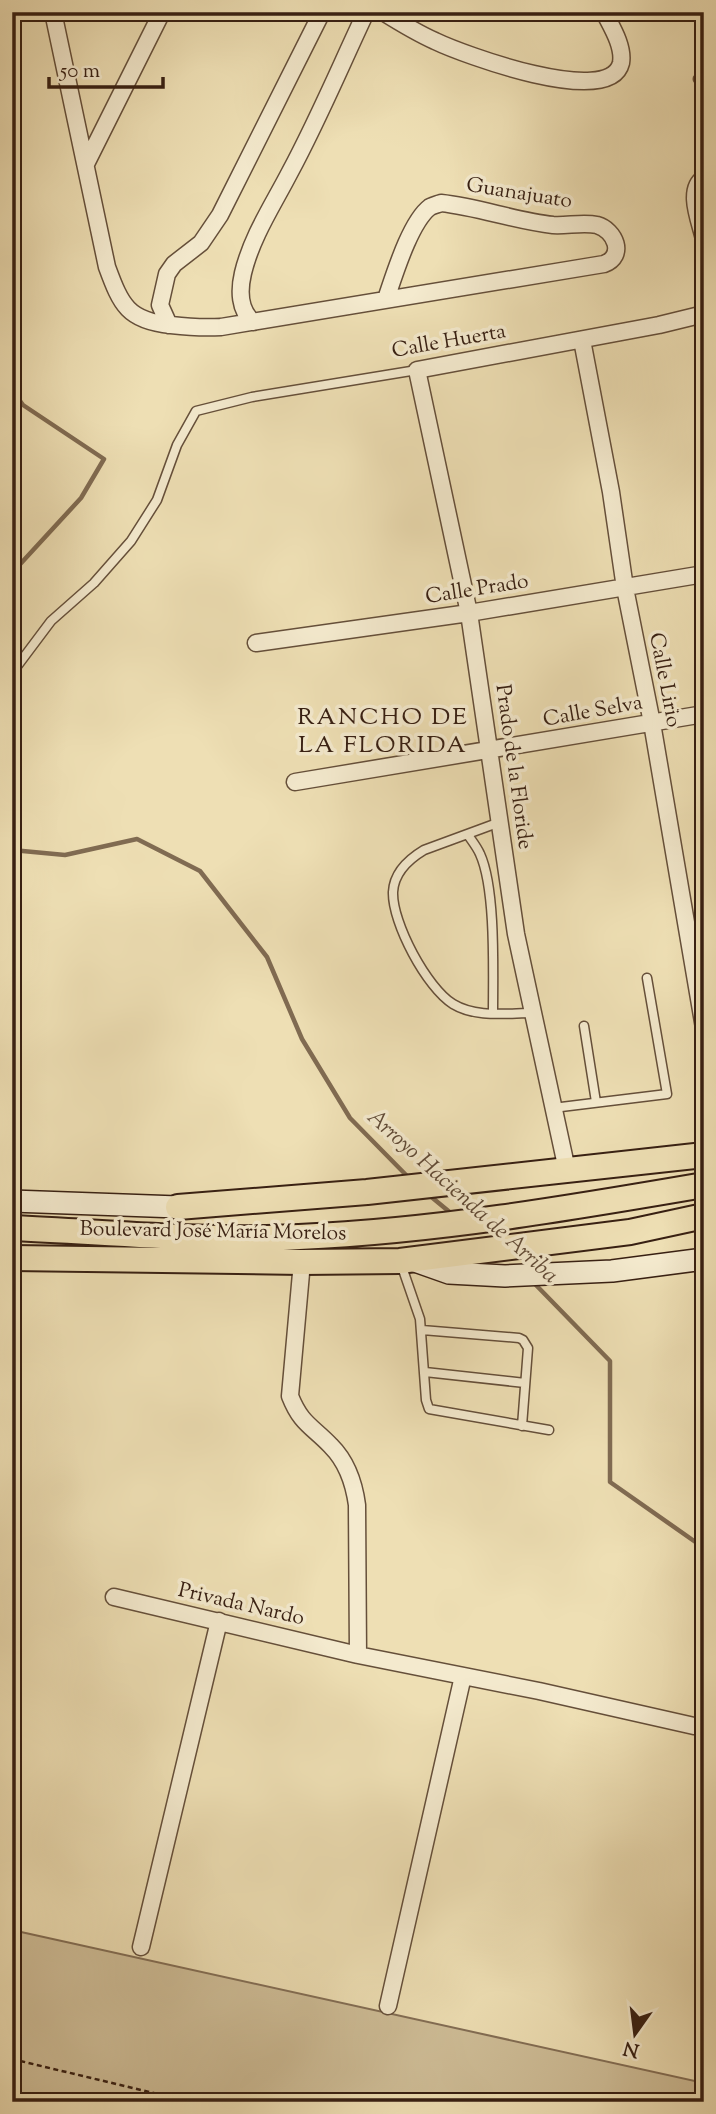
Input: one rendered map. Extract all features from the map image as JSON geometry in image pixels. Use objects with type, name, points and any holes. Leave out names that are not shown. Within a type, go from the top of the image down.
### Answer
[{"type":"main road","points":[[178,1207],[367,1192],[704,1155]]},
{"type":"main road","name":"Boulevard José María Morelos","points":[[12,1228],[186,1236],[276,1237],[358,1233],[492,1220],[704,1185]]},
{"type":"main road","points":[[178,1207],[276,1237]]},
{"type":"main road","name":"Boulevard José María Morelos","points":[[12,1258],[302,1262],[405,1260],[630,1232],[704,1216]]},
{"type":"main road","points":[[630,1232],[672,1236],[704,1234]]},
{"type":"street","name":"Guanajuato","points":[[53,12],[107,267],[121,300],[131,312],[143,320],[209,328],[604,264],[610,262],[616,241],[613,234],[598,226],[554,225],[441,203],[430,207],[415,229],[401,256],[386,299]]},
{"type":"street","points":[[86,164],[162,12]]},
{"type":"street","points":[[169,325],[160,305],[167,274],[174,264],[208,235],[220,215],[250,161],[322,12]]},
{"type":"street","points":[[253,322],[245,315],[241,287],[255,237],[291,171],[366,12]]},
{"type":"street","points":[[383,12],[435,41],[477,58],[536,74],[586,81],[611,77],[618,70],[621,61],[621,50],[604,12]]},
{"type":"street","points":[[704,178],[697,184],[694,194],[704,239]]},
{"type":"street","name":"Calle Huerta","points":[[417,370],[582,340],[704,314]]},
{"type":"street","name":"Calle Lirio","points":[[582,340],[704,1028]]},
{"type":"street","name":"Prado de la Floride","points":[[417,370],[469,613],[516,934],[566,1170]]},
{"type":"street","name":"Calle Prado","points":[[256,643],[469,613],[704,574]]},
{"type":"street","name":"Calle Selva","points":[[295,782],[704,715]]},
{"type":"street","name":"Boulevard José María Morelos","points":[[12,1201],[178,1207]]},
{"type":"street","name":"Boulevard José María Morelos","points":[[405,1260],[449,1273],[505,1276],[612,1271],[704,1259]]},
{"type":"street","points":[[302,1262],[290,1396],[305,1424],[332,1447],[354,1484],[357,1505],[358,1655]]},
{"type":"street","name":"Privada Nardo","points":[[114,1597],[358,1655],[694,1726]]},
{"type":"street","points":[[141,1947],[219,1621]]},
{"type":"street","points":[[388,2006],[463,1676]]},
{"type":"lane","name":"Calle Huerta","points":[[12,673],[51,621],[93,583],[131,541],[157,500],[190,417],[201,408],[417,370]]},
{"type":"lane","points":[[500,822],[424,850],[406,864],[396,879],[393,891],[395,908],[415,957],[445,998],[461,1008],[493,1013],[533,1013]]},
{"type":"lane","points":[[468,835],[480,854],[485,869],[491,913],[493,1013]]},
{"type":"lane","points":[[553,1108],[667,1094],[647,978]]},
{"type":"lane","points":[[584,1026],[596,1102]]},
{"type":"lane","points":[[405,1260],[422,1330],[426,1400],[429,1409],[549,1430]]},
{"type":"lane","points":[[422,1330],[523,1340],[528,1348],[522,1426]]},
{"type":"lane","points":[[425,1372],[524,1383]]},
{"type":"path","points":[[12,2059],[191,2102]]},
{"type":"shaded area","points":[[12,1930],[704,2083],[704,2102],[12,2102]]},
{"type":"waterway","name":"Arroyo Hacienda de Arriba","points":[[12,390],[23,405],[104,459],[81,498],[12,573]]},
{"type":"waterway","name":"Arroyo Hacienda de Arriba","points":[[12,850],[65,855],[137,839],[200,871],[267,957],[302,1039],[350,1118],[409,1178]]},
{"type":"waterway","name":"Arroyo Hacienda de Arriba","points":[[429,1195],[452,1214]]},
{"type":"waterway","name":"Arroyo Hacienda de Arriba","points":[[534,1283],[610,1361],[610,1482],[704,1548]]},
{"type":"district","name":"RANCHO DE LA FLORIDA","points":[[383,732]]}]
